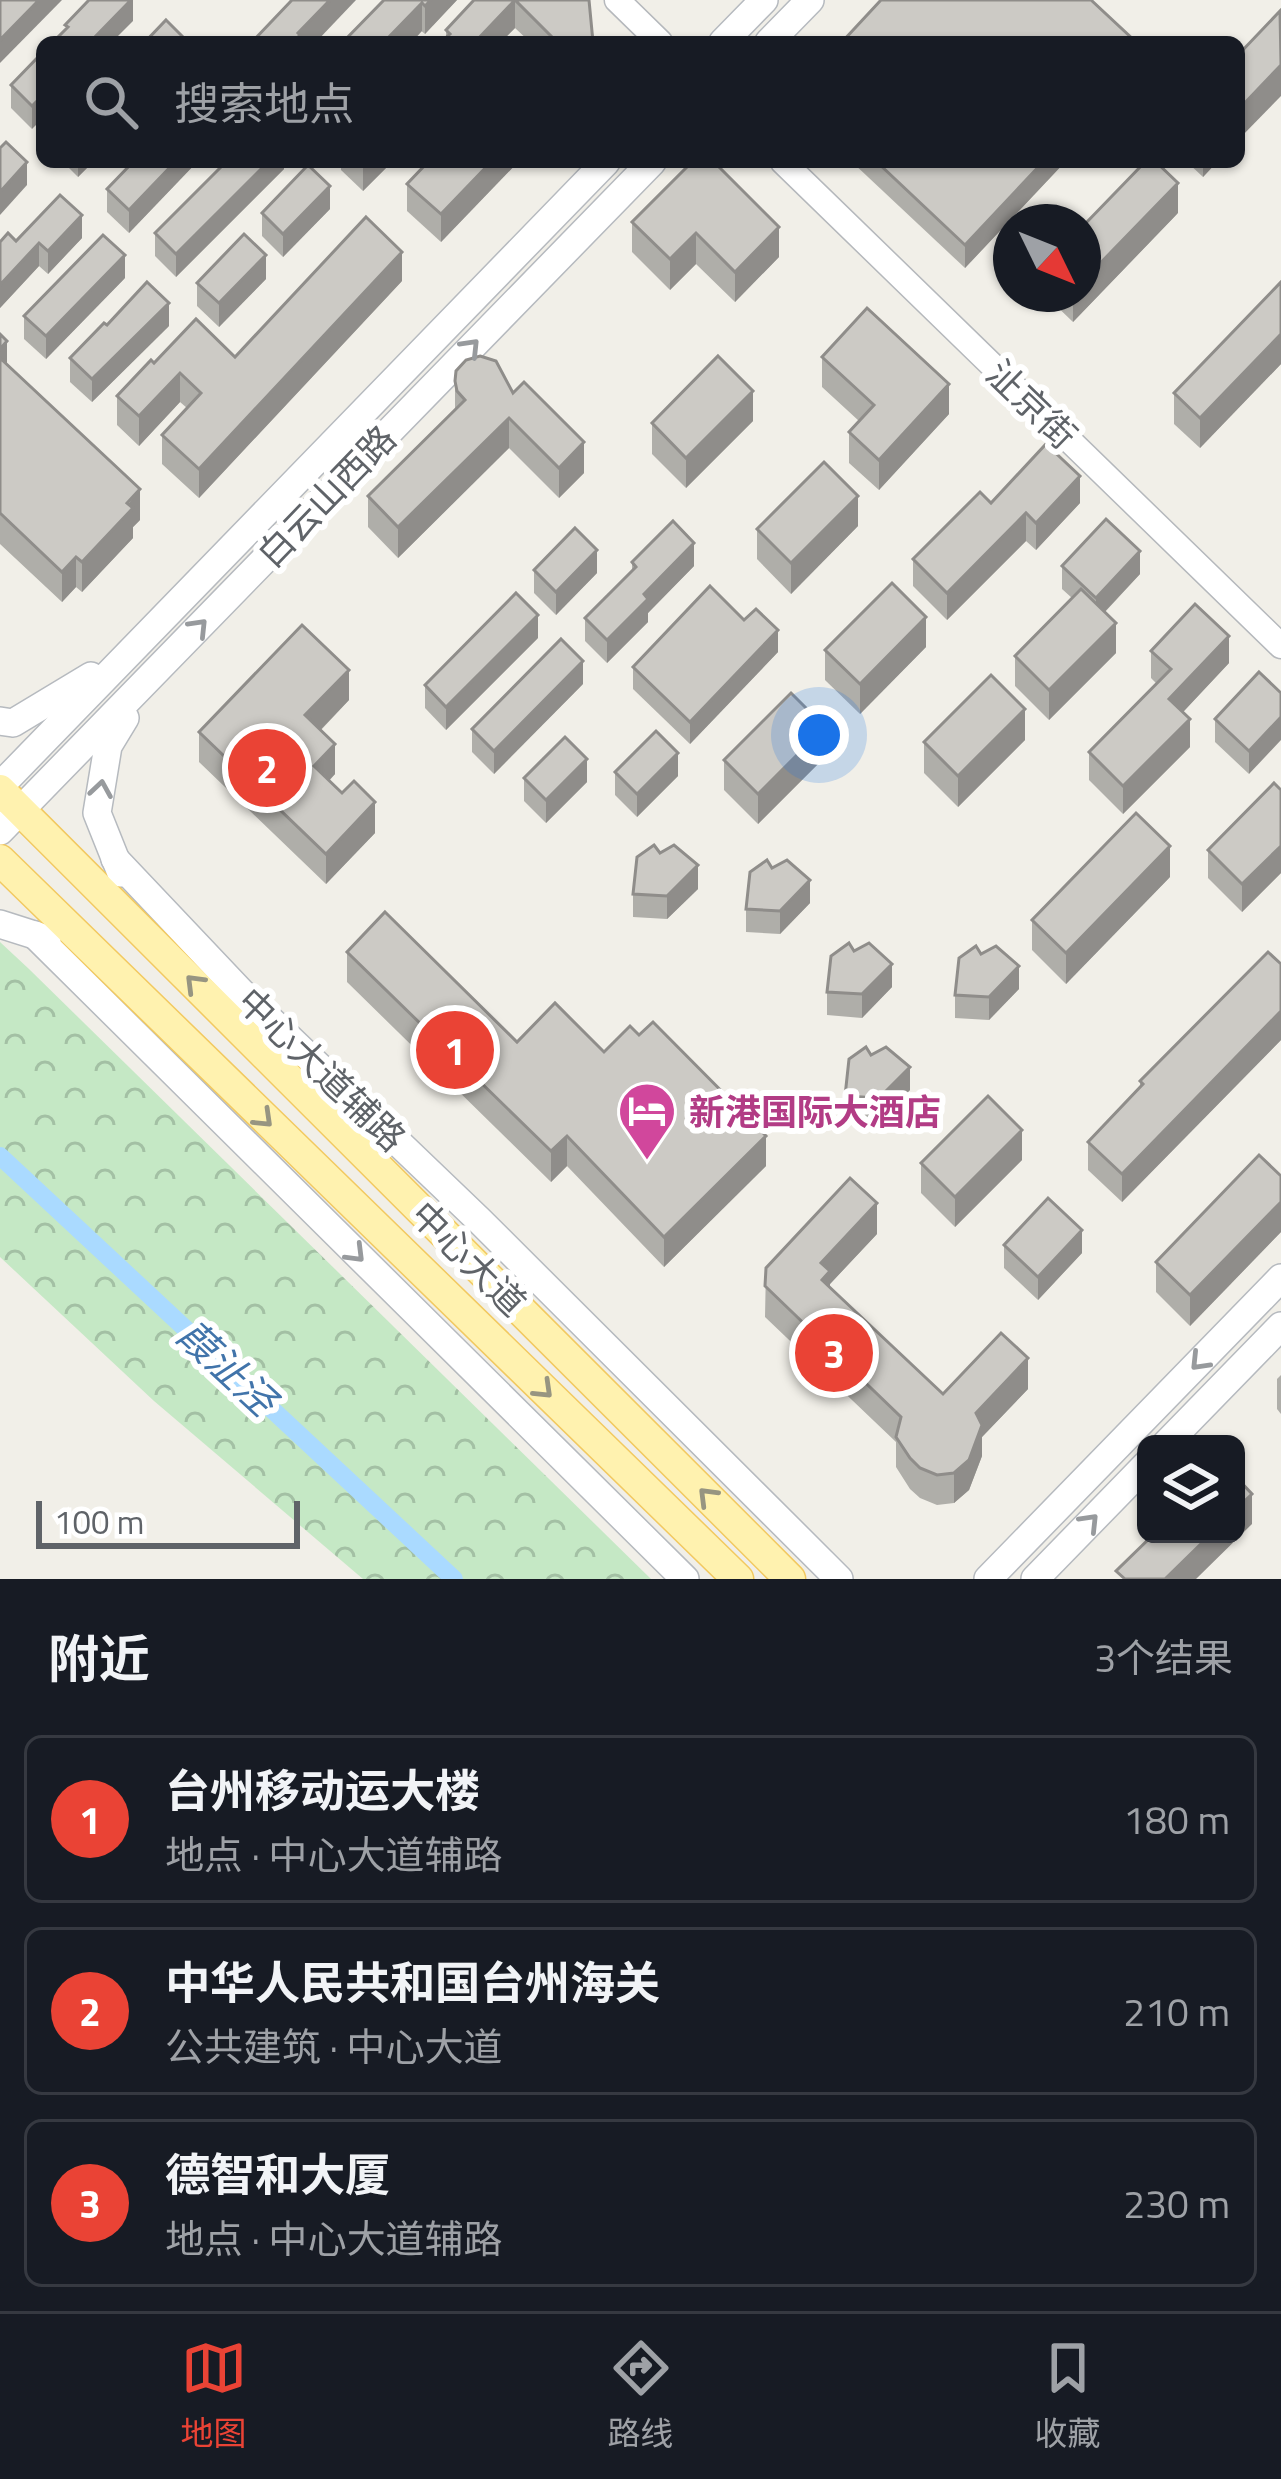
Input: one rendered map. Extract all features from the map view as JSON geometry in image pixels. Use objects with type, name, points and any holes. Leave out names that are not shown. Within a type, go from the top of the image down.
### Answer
[{"type":"main road","points":[[729,36],[764,0]]},
{"type":"main road","points":[[775,36],[810,0]]},
{"type":"main road","name":"白云山西路","points":[[5,804],[139,643],[600,168]]},
{"type":"main road","name":"白云山西路","points":[[5,804],[151,676],[646,168]]},
{"type":"main road","name":"白云山西路","points":[[0,721],[13,723],[139,643]]},
{"type":"main road","name":"中心大道","points":[[148,938],[97,814],[108,746],[151,676]]},
{"type":"main road","name":"中心大道","points":[[5,804],[148,938],[790,1579]]},
{"type":"main road","name":"中心大道","points":[[0,860],[738,1579]]},
{"type":"main road","name":"中心大道辅路","points":[[115,860],[241,992],[479,1220],[839,1579]]},
{"type":"main road","name":"中心大道","points":[[0,924],[99,959]]},
{"type":"main road","points":[[35,935],[685,1579]]},
{"type":"main road","points":[[988,1579],[1281,1278]]},
{"type":"main road","points":[[1175,1435],[1281,1326]]},
{"type":"main road","points":[[1035,1579],[1137,1474]]},
{"type":"street","points":[[617,0],[654,36]]},
{"type":"street","name":"沚京街","points":[[789,168],[1281,646]]},
{"type":"green space","points":[[0,942],[651,1579],[363,1579],[154,1401],[0,1257]]},
{"type":"building","points":[[0,0],[39,0],[0,40]]},
{"type":"building","points":[[89,0],[131,0],[96,36],[59,36]]},
{"type":"building","points":[[292,0],[330,0],[299,36],[258,36]]},
{"type":"building","points":[[384,0],[431,0],[425,6],[422,3],[390,36],[349,36]]},
{"type":"building","points":[[474,0],[515,0],[481,36],[448,36],[446,30]]},
{"type":"building","points":[[515,0],[589,0],[592,36],[551,36]]},
{"type":"building","points":[[881,0],[1091,0],[1130,36],[848,36]]},
{"type":"building","points":[[1280,11],[1281,65],[1245,103],[1245,48]]},
{"type":"building","points":[[166,20],[182,36],[151,36]]},
{"type":"building","points":[[36,59],[36,102],[32,106],[11,85]]},
{"type":"building","points":[[6,142],[27,162],[0,192],[0,148]]},
{"type":"building","points":[[127,168],[169,168],[129,210],[107,189]]},
{"type":"building","points":[[220,168],[262,168],[176,254],[155,233]]},
{"type":"building","points":[[305,168],[330,186],[283,234],[262,213]]},
{"type":"building","points":[[422,168],[485,168],[441,214],[407,184]]},
{"type":"building","points":[[686,168],[720,168],[779,227],[735,272],[696,233],[670,259],[632,222]]},
{"type":"building","points":[[883,168],[1037,168],[1004,204],[993,204],[993,215],[965,245]]},
{"type":"building","points":[[1139,168],[1162,168],[1178,183],[1101,262],[1101,207]]},
{"type":"building","points":[[60,195],[82,215],[48,251],[39,243],[0,285],[0,242],[8,233],[16,241]]},
{"type":"building","points":[[366,217],[402,252],[199,469],[162,435],[201,393],[180,373],[139,416],[117,396],[196,319],[235,357]]},
{"type":"building","points":[[244,234],[266,255],[219,303],[197,283]]},
{"type":"building","points":[[103,235],[125,255],[46,336],[24,316]]},
{"type":"building","points":[[147,282],[169,303],[92,379],[70,358]]},
{"type":"building","points":[[1281,282],[1281,334],[1200,418],[1174,393]]},
{"type":"building","points":[[867,308],[949,384],[879,460],[849,432],[874,405],[822,357]]},
{"type":"building","points":[[480,356],[496,361],[513,393],[524,382],[584,442],[559,468],[509,418],[398,527],[368,496],[465,400],[457,391],[456,371],[466,360]]},
{"type":"building","points":[[718,356],[753,391],[686,458],[652,423]]},
{"type":"building","points":[[0,358],[140,489],[127,503],[133,508],[82,562],[76,557],[62,572],[0,513]]},
{"type":"building","points":[[1046,444],[1080,476],[1036,523],[1026,513],[947,593],[913,559],[980,492],[991,503]]},
{"type":"building","points":[[824,462],[858,496],[791,563],[757,529]]},
{"type":"building","points":[[1106,519],[1140,551],[1096,598],[1062,566]]},
{"type":"building","points":[[673,521],[694,543],[607,640],[585,618]]},
{"type":"building","points":[[575,528],[597,550],[556,592],[534,570]]},
{"type":"building","points":[[892,583],[926,617],[860,684],[825,650]]},
{"type":"building","points":[[710,586],[744,620],[756,609],[778,630],[690,722],[633,667]]},
{"type":"building","points":[[1081,589],[1116,623],[1049,690],[1015,656]]},
{"type":"building","points":[[516,593],[538,615],[446,707],[425,685]]},
{"type":"building","points":[[1195,604],[1229,636],[1169,699],[1190,719],[1123,786],[1089,752],[1171,669],[1151,651]]},
{"type":"building","points":[[302,625],[349,670],[305,715],[335,744],[314,766],[342,793],[354,781],[375,802],[326,854],[199,732]]},
{"type":"building","points":[[561,639],[583,661],[494,751],[472,729]]},
{"type":"building","points":[[1259,672],[1281,693],[1281,717],[1249,751],[1215,719]]},
{"type":"building","points":[[991,675],[1025,709],[958,776],[924,742]]},
{"type":"building","points":[[791,693],[825,727],[758,794],[724,760]]},
{"type":"building","points":[[656,731],[678,753],[637,794],[615,772]]},
{"type":"building","points":[[565,737],[587,759],[546,800],[524,778]]},
{"type":"building","points":[[1274,783],[1281,790],[1281,846],[1242,884],[1208,850]]},
{"type":"building","points":[[1136,813],[1170,846],[1066,953],[1032,920]]},
{"type":"building","points":[[654,845],[660,853],[674,845],[698,865],[667,896],[633,894],[637,857]]},
{"type":"building","points":[[767,860],[772,868],[787,860],[810,880],[780,911],[746,909],[750,872]]},
{"type":"building","points":[[385,912],[517,1042],[555,1003],[604,1052],[630,1026],[639,1035],[653,1022],[766,1136],[664,1237],[567,1136],[551,1151],[347,952]]},
{"type":"building","points":[[849,943],[854,951],[869,943],[892,964],[862,994],[827,992],[831,956]]},
{"type":"building","points":[[976,946],[981,954],[996,946],[1019,966],[989,997],[955,995],[959,958]]},
{"type":"building","points":[[1268,952],[1281,964],[1281,1011],[1122,1174],[1088,1142],[1143,1084],[1140,1081]]},
{"type":"building","points":[[866,1047],[871,1055],[886,1047],[910,1067],[879,1098],[845,1096],[849,1059]]},
{"type":"building","points":[[988,1096],[1022,1130],[955,1197],[921,1163]]},
{"type":"building","points":[[1259,1155],[1281,1176],[1281,1202],[1190,1295],[1156,1262]]},
{"type":"building","points":[[850,1178],[877,1203],[821,1263],[830,1271],[822,1280],[943,1394],[1001,1333],[1028,1358],[976,1413],[982,1425],[969,1460],[954,1473],[937,1475],[920,1468],[896,1437],[901,1417],[765,1286],[766,1268]]},
{"type":"building","points":[[1048,1198],[1082,1230],[1038,1277],[1004,1245]]},
{"type":"building","points":[[1145,1543],[1202,1543],[1165,1579],[1125,1579],[1116,1571]]},
{"type":"waterway","name":"葭沚泾","points":[[0,1156],[454,1579]]},
{"type":"place","name":"中华人民共和国台州海关","points":[[267,768]]},
{"type":"place","name":"台州移动运大楼","points":[[455,1050]]},
{"type":"place","name":"新港国际大酒店","points":[[647,1162]]},
{"type":"place","name":"德智和大厦","points":[[834,1353]]}]
